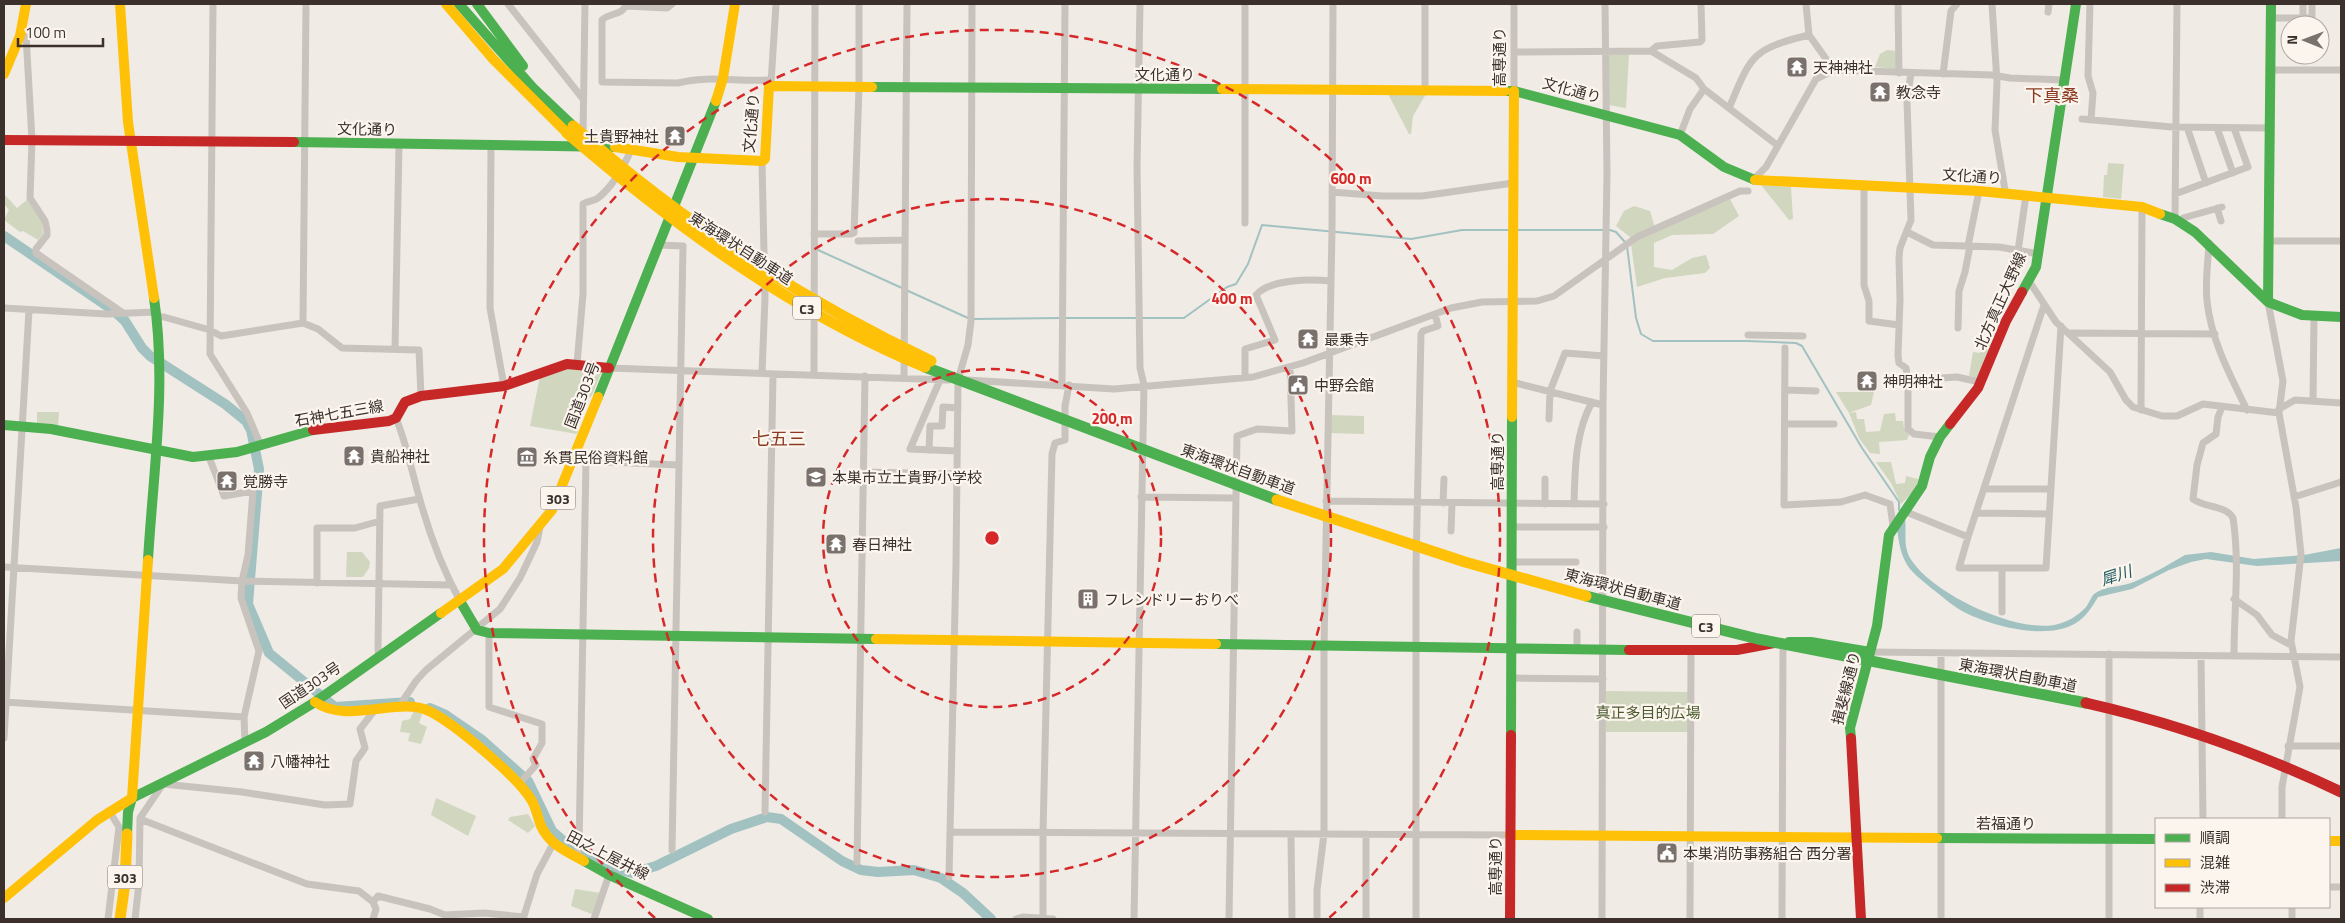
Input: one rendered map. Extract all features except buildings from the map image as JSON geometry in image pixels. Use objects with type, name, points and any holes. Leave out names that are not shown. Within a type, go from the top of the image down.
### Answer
[{"type":"main road","points":[[4,74],[20,34],[26,4]]},
{"type":"main road","points":[[120,4],[122,56],[131,142],[156,315],[159,387],[132,798]]},
{"type":"main road","points":[[438,4],[463,26]]},
{"type":"main road","name":"東海環状自動車道","points":[[446,4],[463,26],[527,94],[570,129],[651,204],[735,265],[868,341],[912,362],[1308,511],[1475,564],[1636,609],[1753,638],[2064,698],[2117,711],[2247,750],[2341,792]]},
{"type":"main road","name":"東海環状自動車道","points":[[459,4],[534,89],[558,112],[570,129]]},
{"type":"main road","points":[[477,4],[558,112]]},
{"type":"main road","name":"国道303号","points":[[4,898],[62,847],[109,811],[266,732],[315,702],[503,569],[540,526],[552,510],[574,460],[609,368],[694,159],[723,78],[735,4]]},
{"type":"main road","name":"北方真正大野線","points":[[1893,526],[1922,486],[1930,457],[1940,437],[1961,413],[1980,382],[2006,321],[2036,267],[2076,4]]},
{"type":"main road","points":[[2268,302],[2271,4]]},
{"type":"main road","name":"文化通り","points":[[4,140],[611,145],[630,150],[704,161],[762,162],[765,159],[769,86],[815,88],[1514,91],[1606,114],[1680,136],[1724,167],[1743,177],[1751,185],[1979,190],[2142,207],[2177,220],[2209,243],[2268,302],[2292,312],[2314,316],[2341,317]]},
{"type":"main road","name":"高専通り","points":[[1510,919],[1514,91]]},
{"type":"main road","name":"石神七五三線","points":[[4,425],[51,429],[209,457],[257,447],[307,432],[380,423],[396,418],[404,403],[421,396],[504,386],[549,370],[577,364],[609,368]]},
{"type":"main road","name":"揖斐線通り","points":[[1861,919],[1850,728],[1877,624],[1889,535],[1893,526]]},
{"type":"main road","points":[[460,601],[477,630],[489,633],[1577,650],[1737,650],[1783,642],[1811,642],[1870,652]]},
{"type":"main road","name":"田之上屋井線","points":[[315,702],[325,709],[374,711],[390,710],[400,705],[413,705],[430,711],[476,744],[522,781],[544,832],[553,844],[609,875],[708,919]]},
{"type":"main road","name":"303","points":[[115,919],[130,884],[129,834],[132,798]]},
{"type":"main road","name":"若福通り","points":[[1510,835],[2155,839]]},
{"type":"street","points":[[213,4],[210,354],[247,414],[257,447]]},
{"type":"street","points":[[303,323],[306,4]]},
{"type":"street","points":[[508,4],[583,99]]},
{"type":"street","points":[[583,145],[585,4]]},
{"type":"street","points":[[672,4],[667,8],[626,5],[620,13],[607,15],[602,20],[602,82],[678,83],[690,80],[723,78],[751,81],[767,80],[770,83],[776,4]]},
{"type":"street","points":[[814,374],[815,4]]},
{"type":"street","points":[[814,234],[851,234],[854,232],[860,88],[859,4]]},
{"type":"street","points":[[904,378],[907,4]]},
{"type":"street","points":[[949,877],[958,380],[968,345],[971,321],[972,4]]},
{"type":"street","points":[[1043,918],[1046,641],[1052,454],[1055,443],[1065,440],[1065,4]]},
{"type":"street","points":[[1134,919],[1144,385],[1140,368],[1138,187],[1140,4]]},
{"type":"street","points":[[1245,4],[1245,223]]},
{"type":"street","points":[[1317,919],[1317,890],[1324,834],[1324,647],[1328,354],[1331,281],[1333,4]]},
{"type":"street","points":[[1424,91],[1425,4]]},
{"type":"street","name":"高専通り","points":[[1514,4],[1514,91]]},
{"type":"street","points":[[1602,919],[1606,4]]},
{"type":"street","points":[[1651,51],[1657,46],[1700,42],[1701,4]]},
{"type":"street","points":[[1806,4],[1809,35],[1834,70]]},
{"type":"street","points":[[1898,4],[1899,73]]},
{"type":"street","points":[[1943,74],[1951,11],[1957,4]]},
{"type":"street","points":[[1992,4],[1996,76],[1995,130],[2002,164],[2005,190],[2003,193]]},
{"type":"street","points":[[2048,12],[2049,4]]},
{"type":"street","points":[[2090,4],[2088,76],[2093,93],[2091,120]]},
{"type":"street","points":[[2177,4],[2175,194],[2177,220],[2219,208],[2220,221]]},
{"type":"street","points":[[2271,18],[2280,18]]},
{"type":"street","points":[[20,34],[26,35],[32,140],[30,198],[45,221],[47,230],[47,235],[36,249],[36,253],[122,313]]},
{"type":"street","points":[[1729,108],[1751,59],[1761,51],[1809,35]]},
{"type":"street","points":[[1514,52],[1651,51],[1696,78],[1704,89],[1777,145]]},
{"type":"street","points":[[609,368],[1065,384],[1114,389],[1253,377],[1328,354],[1435,314],[1482,302],[1538,301],[1554,296],[1638,237],[1751,185],[1760,175],[1816,78],[1834,70],[2064,80]]},
{"type":"street","points":[[2271,70],[2341,70]]},
{"type":"street","points":[[1911,73],[1907,102],[1908,188],[1911,220],[1898,258],[1898,355],[1900,363],[1906,368],[1908,380],[1908,430],[1914,434],[1940,437]]},
{"type":"street","points":[[1680,136],[1690,109],[1704,89]]},
{"type":"street","points":[[2082,118],[2187,127],[2270,128]]},
{"type":"street","points":[[2187,127],[2206,183]]},
{"type":"street","points":[[2217,128],[2233,173]]},
{"type":"street","points":[[2175,194],[2248,167],[2234,128]]},
{"type":"street","points":[[395,349],[400,144]]},
{"type":"street","points":[[491,145],[490,308],[504,386]]},
{"type":"street","points":[[577,364],[583,294],[583,204],[594,200],[604,192],[625,164],[630,150]]},
{"type":"street","points":[[762,162],[765,298],[762,373]]},
{"type":"street","points":[[1332,192],[1382,196],[1422,196],[1513,183]]},
{"type":"street","points":[[1864,186],[1864,285],[1869,301],[1869,322],[1899,325]]},
{"type":"street","points":[[1958,328],[1959,291],[1965,272],[1979,190]]},
{"type":"street","points":[[2018,251],[2026,195]]},
{"type":"street","points":[[2141,410],[2142,207]]},
{"type":"street","points":[[1907,232],[1933,245],[1969,246],[2039,254]]},
{"type":"street","points":[[858,241],[904,240]]},
{"type":"street","points":[[2269,241],[2341,241]]},
{"type":"street","points":[[2209,243],[2207,298],[2215,334],[2225,366],[2247,410]]},
{"type":"street","points":[[659,245],[683,246],[672,850]]},
{"type":"street","points":[[1244,377],[1245,349],[1275,340],[1256,295],[1262,288],[1309,279],[1331,281]]},
{"type":"street","points":[[2029,281],[2044,305],[2061,326],[2070,332],[2110,372],[2126,400],[2133,407],[2162,416],[2177,416],[2203,404],[2247,410],[2279,411],[2295,400],[2341,403]]},
{"type":"street","points":[[2268,302],[2283,381],[2279,411],[2294,497],[2301,564],[2292,645],[2300,687],[2282,788],[2282,818]]},
{"type":"street","points":[[2044,305],[1959,568],[2046,568],[2061,326]]},
{"type":"street","points":[[4,308],[156,315],[210,330],[222,336],[303,323],[318,328],[342,348],[420,350],[421,396]]},
{"type":"street","points":[[4,738],[28,310]]},
{"type":"street","points":[[1416,919],[1416,648],[1421,334],[1438,326],[1435,314]]},
{"type":"street","points":[[2313,401],[2314,316]]},
{"type":"street","points":[[2070,332],[2215,334]]},
{"type":"street","points":[[1748,335],[1803,336]]},
{"type":"street","points":[[1785,348],[1784,505],[1841,502],[1865,495],[1890,504],[1893,526]]},
{"type":"street","points":[[1549,419],[1550,392],[1565,353],[1604,356]]},
{"type":"street","points":[[1229,919],[1236,436],[1257,429],[1292,431],[1290,367]]},
{"type":"street","points":[[765,812],[773,374]]},
{"type":"street","points":[[857,862],[865,376]]},
{"type":"street","points":[[1908,380],[1956,377],[1980,382]]},
{"type":"street","points":[[940,380],[910,444],[910,449],[957,450]]},
{"type":"street","points":[[1512,382],[1603,405]]},
{"type":"street","points":[[1785,390],[1816,391]]},
{"type":"street","points":[[1574,504],[1576,456],[1587,411],[1592,402]]},
{"type":"street","points":[[2222,407],[2218,416],[2216,434],[2203,443],[2197,465],[2193,499],[2199,504],[2226,510],[2233,518],[2236,585],[2234,599],[2234,655]]},
{"type":"street","points":[[929,450],[930,426],[942,426],[943,408],[958,408]]},
{"type":"street","points":[[396,418],[438,558],[460,601]]},
{"type":"street","points":[[1784,424],[1834,424]]},
{"type":"street","points":[[209,457],[224,496],[253,491],[248,555],[242,581],[241,598],[259,651],[244,717],[245,741]]},
{"type":"street","points":[[574,460],[679,465]]},
{"type":"street","points":[[576,857],[579,848],[586,461]]},
{"type":"street","points":[[864,472],[957,474]]},
{"type":"street","points":[[1443,502],[1444,479]]},
{"type":"street","points":[[1545,479],[1545,504]]},
{"type":"street","points":[[2294,497],[2341,482]]},
{"type":"street","points":[[1984,489],[2051,489]]},
{"type":"street","points":[[1141,497],[1234,498]]},
{"type":"street","points":[[380,656],[378,648],[380,506],[419,499]]},
{"type":"street","points":[[1326,501],[1604,504]]},
{"type":"street","points":[[1451,531],[1452,503]]},
{"type":"street","points":[[1904,511],[1968,537]]},
{"type":"street","points":[[1976,514],[2048,514]]},
{"type":"street","points":[[317,583],[317,528],[355,528],[380,521]]},
{"type":"street","points":[[400,705],[426,670],[500,610],[513,590],[537,542],[540,526]]},
{"type":"street","points":[[1512,527],[1604,527]]},
{"type":"street","points":[[1511,562],[1576,562]]},
{"type":"street","points":[[4,567],[242,581],[451,585]]},
{"type":"street","points":[[2002,568],[2002,612]]},
{"type":"street","points":[[2234,599],[2257,615],[2272,635],[2292,645]]},
{"type":"street","points":[[1577,632],[1577,650]]},
{"type":"street","points":[[489,633],[489,707],[542,724],[542,743],[534,759],[536,765],[522,781]]},
{"type":"street","points":[[1782,919],[1783,642]]},
{"type":"street","points":[[1690,919],[1691,650]]},
{"type":"street","points":[[1870,652],[2341,657]]},
{"type":"street","points":[[1941,654],[1941,919]]},
{"type":"street","points":[[2108,919],[2109,654]]},
{"type":"street","points":[[2201,656],[2203,818]]},
{"type":"street","points":[[1510,678],[1603,679]]},
{"type":"street","points":[[5,702],[244,717]]},
{"type":"street","points":[[135,919],[139,884],[140,819],[163,784],[242,792],[325,805],[350,804],[356,761],[366,748],[360,729],[374,711]]},
{"type":"street","points":[[2288,746],[2341,746]]},
{"type":"street","points":[[109,811],[120,827],[115,919]]},
{"type":"street","points":[[140,819],[307,884],[359,891],[373,902],[376,909],[373,919]]},
{"type":"street","points":[[950,832],[1510,835]]},
{"type":"street","points":[[1291,834],[1292,919]]},
{"type":"street","points":[[1366,834],[1366,919]]},
{"type":"street","points":[[373,902],[378,896],[446,915],[484,913],[523,918],[537,874],[553,844]]},
{"type":"street","points":[[594,919],[609,875]]},
{"type":"street","points":[[1016,919],[1053,919]]},
{"type":"green space","points":[[1887,50],[1897,51],[1896,69],[1875,67],[1880,54]]},
{"type":"green space","points":[[1609,54],[1629,54],[1626,108],[1608,105]]},
{"type":"green space","points":[[1388,94],[1426,94],[1413,116],[1411,134],[1409,134]]},
{"type":"green space","points":[[2108,163],[2124,164],[2121,199],[2103,197],[2104,175],[2107,175]]},
{"type":"green space","points":[[1761,185],[1791,187],[1793,219],[1789,220]]},
{"type":"green space","points":[[5,195],[17,208],[27,200],[42,222],[43,234],[38,240],[23,231],[20,232],[4,220],[9,210],[4,204]]},
{"type":"green space","points":[[1730,199],[1739,216],[1713,234],[1672,235],[1654,243],[1654,267],[1672,270],[1692,258],[1706,255],[1710,268],[1705,273],[1665,278],[1637,287],[1630,237],[1616,226],[1624,211],[1634,206],[1650,211],[1656,231]]},
{"type":"green space","points":[[1984,341],[1994,342],[1979,378],[1969,376],[1973,352],[1980,353]]},
{"type":"green space","points":[[566,367],[602,371],[592,395],[580,415],[577,434],[530,426],[540,376]]},
{"type":"green space","points":[[1836,392],[1874,392],[1871,405],[1849,413]]},
{"type":"green space","points":[[37,412],[59,412],[58,426],[37,423]]},
{"type":"green space","points":[[1856,412],[1857,419],[1864,419],[1866,432],[1880,431],[1884,414],[1895,413],[1896,421],[1903,421],[1904,428],[1909,435],[1907,440],[1879,442],[1880,454],[1870,453],[1859,438],[1849,413]]},
{"type":"green space","points":[[1330,415],[1364,416],[1364,434],[1329,433]]},
{"type":"green space","points":[[1876,462],[1891,462],[1896,484],[1905,483],[1906,476],[1921,480],[1915,490],[1901,504],[1891,483]]},
{"type":"green space","points":[[347,552],[362,552],[370,562],[369,568],[363,577],[346,577]]},
{"type":"green space","name":"真正多目的広場","points":[[1606,691],[1689,692],[1690,732],[1606,732]]},
{"type":"green space","points":[[414,711],[422,714],[419,723],[427,727],[421,744],[408,741],[410,733],[400,732],[402,721],[410,719]]},
{"type":"green space","points":[[436,798],[476,816],[468,836],[431,815]]},
{"type":"green space","points":[[528,814],[535,826],[528,833],[508,820],[510,817]]},
{"type":"green space","points":[[575,889],[601,893],[594,915],[571,906]]},
{"type":"water","points":[[1905,517],[1907,550],[1912,561],[1923,574],[1956,598],[1976,608],[1997,617],[2037,626],[2054,625],[2067,621],[2083,610],[2098,591],[2138,580],[2185,555],[2211,552],[2254,559],[2304,555],[2341,548],[2341,561],[2257,566],[2206,559],[2191,562],[2169,570],[2132,589],[2098,597],[2086,615],[2076,623],[2050,631],[2035,631],[2003,626],[1974,617],[1954,606],[1920,579],[1907,565],[1901,549],[1897,527]]},
{"type":"waterway","points":[[1065,318],[1184,318],[1227,287],[1236,284],[1248,264],[1262,225],[1411,239],[1462,230],[1510,230]]},
{"type":"waterway","points":[[1517,230],[1610,230],[1616,232],[1625,242]]},
{"type":"waterway","points":[[4,236],[113,310],[125,321],[142,348],[150,356],[225,404],[246,421],[251,430],[259,469],[248,604],[269,653],[335,707],[410,702]]},
{"type":"waterway","points":[[1627,246],[1636,318],[1641,334],[1653,341],[1747,341],[1796,343],[1802,346],[1862,448],[1899,502],[1899,510]]},
{"type":"waterway","points":[[818,250],[902,288]]},
{"type":"waterway","points":[[906,290],[968,318]]},
{"type":"waterway","points":[[973,319],[1060,318]]},
{"type":"waterway","points":[[430,708],[444,714],[482,740],[528,781],[552,831],[567,844],[615,868],[632,873],[656,866],[731,829],[767,817],[781,819],[842,861],[861,870],[878,872],[914,870],[941,878],[963,893],[991,919]]},
{"type":"traffic: fast","points":[[459,4],[534,89],[573,126]]},
{"type":"traffic: fast","points":[[477,4],[523,66]]},
{"type":"traffic: fast","points":[[2022,292],[2036,267],[2076,4]]},
{"type":"traffic: fast","points":[[2268,302],[2271,4]]},
{"type":"traffic: fast","points":[[872,87],[1222,89]]},
{"type":"traffic: fast","points":[[1505,91],[1514,91],[1680,135],[1724,167],[1755,180]]},
{"type":"traffic: fast","points":[[598,397],[716,101]]},
{"type":"traffic: fast","points":[[294,142],[615,147]]},
{"type":"traffic: fast","points":[[2160,214],[2175,219],[2195,232],[2268,302],[2302,315],[2341,317]]},
{"type":"traffic: fast","points":[[148,560],[159,396],[158,330],[154,298]]},
{"type":"traffic: fast","points":[[925,367],[1277,500]]},
{"type":"traffic: fast","points":[[1511,735],[1512,417]]},
{"type":"traffic: fast","points":[[1851,738],[1850,728],[1877,626],[1889,535],[1922,486],[1930,457],[1940,437],[1950,424]]},
{"type":"traffic: fast","points":[[4,425],[51,429],[193,457],[237,452],[313,430]]},
{"type":"traffic: fast","points":[[1586,596],[1758,639],[2086,703]]},
{"type":"traffic: fast","points":[[460,601],[477,630],[489,633],[876,639]]},
{"type":"traffic: fast","points":[[127,834],[128,812],[132,798],[266,732],[315,702],[441,613]]},
{"type":"traffic: fast","points":[[1789,642],[1811,642],[1870,652]]},
{"type":"traffic: fast","points":[[1216,644],[1629,650]]},
{"type":"traffic: fast","points":[[1937,838],[2155,839]]},
{"type":"traffic: fast","points":[[584,861],[609,875],[708,919]]},
{"type":"traffic: slow","points":[[4,74],[20,36],[26,4]]},
{"type":"traffic: slow","points":[[120,4],[128,122],[154,298]]},
{"type":"traffic: slow","points":[[446,4],[493,59],[567,133]]},
{"type":"traffic: slow","points":[[716,101],[723,78],[735,4]]},
{"type":"traffic: slow","points":[[615,147],[678,157],[762,161],[765,159],[769,86],[872,87]]},
{"type":"traffic: slow","points":[[1222,89],[1505,91]]},
{"type":"traffic: slow","points":[[1512,417],[1514,91]]},
{"type":"traffic: slow","points":[[573,126],[657,195],[700,227],[744,256],[834,311],[931,361]]},
{"type":"traffic: slow","points":[[567,133],[650,201],[737,264],[828,320],[876,345],[925,367]]},
{"type":"traffic: slow","points":[[1755,180],[1979,191],[2142,207],[2160,214]]},
{"type":"traffic: slow","points":[[441,613],[503,569],[552,510],[598,397]]},
{"type":"traffic: slow","points":[[1277,500],[1465,562],[1586,596]]},
{"type":"traffic: slow","points":[[4,898],[97,820],[132,798],[148,560]]},
{"type":"traffic: slow","points":[[876,639],[1216,644]]},
{"type":"traffic: slow","points":[[315,702],[328,708],[343,711],[403,706],[417,707],[440,717],[469,738],[514,778],[532,801],[541,826],[549,838],[559,847],[584,861]]},
{"type":"traffic: slow","points":[[120,919],[125,883],[127,834]]},
{"type":"traffic: slow","points":[[1510,835],[1937,838]]},
{"type":"traffic: slow","points":[[2330,841],[2341,841]]},
{"type":"traffic: jam","points":[[4,140],[294,142]]},
{"type":"traffic: jam","points":[[1950,424],[1978,388],[2006,321],[2022,292]]},
{"type":"traffic: jam","points":[[313,430],[389,421],[396,418],[405,402],[421,396],[504,386],[567,364],[609,368]]},
{"type":"traffic: jam","points":[[1629,650],[1737,650],[1774,643]]},
{"type":"traffic: jam","points":[[2086,703],[2216,740],[2279,764],[2341,792]]},
{"type":"traffic: jam","points":[[1510,919],[1511,735]]},
{"type":"traffic: jam","points":[[1851,738],[1861,919]]},
{"type":"place","name":"天神神社","points":[[1797,67]]},
{"type":"place","name":"教念寺","points":[[1880,92]]},
{"type":"place","name":"土貴野神社","points":[[675,136]]},
{"type":"place","name":"最乗寺","points":[[1308,339]]},
{"type":"place","name":"神明神社","points":[[1867,381]]},
{"type":"place","name":"中野会館","points":[[1298,385]]},
{"type":"place","name":"貴船神社","points":[[354,456]]},
{"type":"place","name":"糸貫民俗資料館","points":[[527,457]]},
{"type":"place","name":"本巣市立土貴野小学校","points":[[816,477]]},
{"type":"place","name":"覚勝寺","points":[[227,481]]},
{"type":"place","name":"春日神社","points":[[836,544]]},
{"type":"place","name":"フレンドリーおりべ","points":[[1088,599]]},
{"type":"place","name":"八幡神社","points":[[254,761]]},
{"type":"place","name":"本巣消防事務組合 西分署","points":[[1667,853]]},
{"type":"district","name":"下真桑","points":[[2052,95]]},
{"type":"district","name":"七五三","points":[[779,438]]},
{"type":"water label","name":"犀川","points":[[2116,575]]}]
